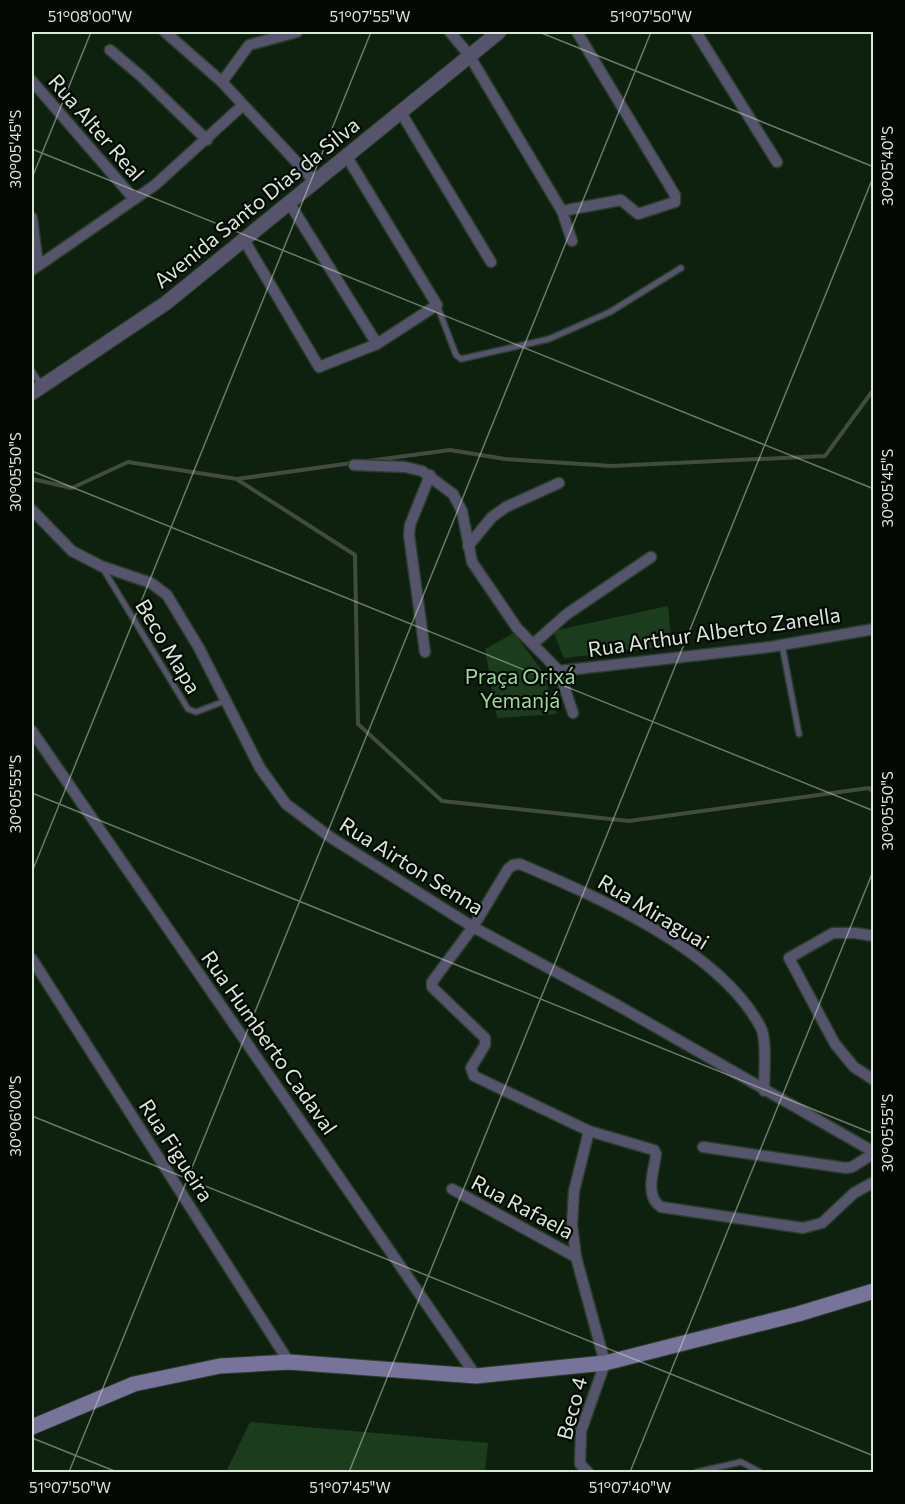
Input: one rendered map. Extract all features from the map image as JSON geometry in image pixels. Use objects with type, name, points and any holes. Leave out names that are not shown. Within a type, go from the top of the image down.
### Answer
[{"type":"main road","points":[[32,1427],[134,1384],[220,1366],[289,1362],[476,1376],[605,1363],[798,1314],[873,1291]]},
{"type":"street","points":[[165,32],[222,82],[315,182]]},
{"type":"street","points":[[222,82],[249,45],[254,32]]},
{"type":"street","points":[[249,45],[297,32]]},
{"type":"street","points":[[450,32],[469,55],[562,211],[572,241]]},
{"type":"street","name":"Avenida Santo Dias da Silva","points":[[37,390],[165,303],[290,204],[400,111],[499,32]]},
{"type":"street","points":[[562,211],[621,200],[638,214],[675,202],[675,195],[576,32]]},
{"type":"street","points":[[696,32],[777,162]]},
{"type":"street","points":[[110,50],[142,76],[207,140]]},
{"type":"street","name":"Rua Alter Real","points":[[32,81],[134,198]]},
{"type":"street","points":[[35,268],[155,185],[243,105]]},
{"type":"street","points":[[400,111],[491,262]]},
{"type":"street","points":[[244,240],[319,367],[377,344],[437,305],[347,157]]},
{"type":"street","points":[[290,204],[377,344]]},
{"type":"street","points":[[32,218],[35,268]]},
{"type":"street","points":[[354,465],[405,467],[430,475],[453,494],[462,511],[472,562],[517,628],[559,671],[573,713]]},
{"type":"street","points":[[425,652],[409,536],[410,525],[430,475]]},
{"type":"street","points":[[468,546],[492,517],[506,507],[559,483]]},
{"type":"street","name":"Rua Airton Senna","points":[[32,510],[72,551],[101,566],[151,583],[168,595],[199,648],[260,768],[286,804],[330,837],[473,927],[617,1005],[873,1152]]},
{"type":"street","points":[[533,644],[567,614],[651,557]]},
{"type":"street","name":"Rua Arthur Alberto Zanella","points":[[559,671],[782,645],[873,629]]},
{"type":"street","name":"Rua Humberto Cadaval","points":[[32,731],[476,1376]]},
{"type":"street","name":"Rua Miraguai","points":[[473,927],[513,865],[520,864],[605,901],[693,954],[738,996],[762,1029],[764,1091]]},
{"type":"street","points":[[473,927],[435,977],[432,987],[485,1038],[485,1045],[471,1068],[471,1072],[484,1081],[589,1131],[654,1150],[656,1154],[651,1194],[653,1202],[661,1207],[803,1228],[822,1223],[854,1193],[873,1182]]},
{"type":"street","points":[[873,936],[833,933],[789,958],[835,1044],[854,1067],[873,1080]]},
{"type":"street","name":"Rua Figueira","points":[[32,959],[289,1362]]},
{"type":"street","points":[[589,1131],[574,1191],[573,1224],[576,1257],[605,1363]]},
{"type":"street","points":[[703,1147],[846,1168],[852,1167],[873,1152]]},
{"type":"street","name":"Rua Rafaela","points":[[452,1190],[576,1257]]},
{"type":"street","name":"Beco 4","points":[[588,1473],[578,1468],[581,1431],[596,1383],[605,1363]]},
{"type":"lane","points":[[437,305],[456,355],[461,359],[549,339],[610,312],[681,268]]},
{"type":"lane","points":[[32,371],[37,390]]},
{"type":"lane","name":"Beco Mapa","points":[[101,566],[188,709],[196,712],[225,700]]},
{"type":"lane","points":[[782,645],[799,734]]},
{"type":"lane","points":[[697,1473],[741,1462],[760,1473]]},
{"type":"green space","points":[[668,606],[672,646],[564,658],[553,631]]},
{"type":"green space","name":"Praça Orixá Yemanjá","points":[[514,633],[543,672],[557,714],[497,718],[485,649]]},
{"type":"green space","points":[[250,1422],[488,1443],[485,1472],[226,1472]]},
{"type":"waterway","points":[[368,461],[450,450],[505,459],[612,466],[825,456],[874,389]]},
{"type":"waterway","points":[[32,479],[72,488],[128,462],[237,479],[352,463]]},
{"type":"waterway","points":[[238,480],[355,555],[358,724],[442,801],[629,821],[869,788],[874,793]]}]
